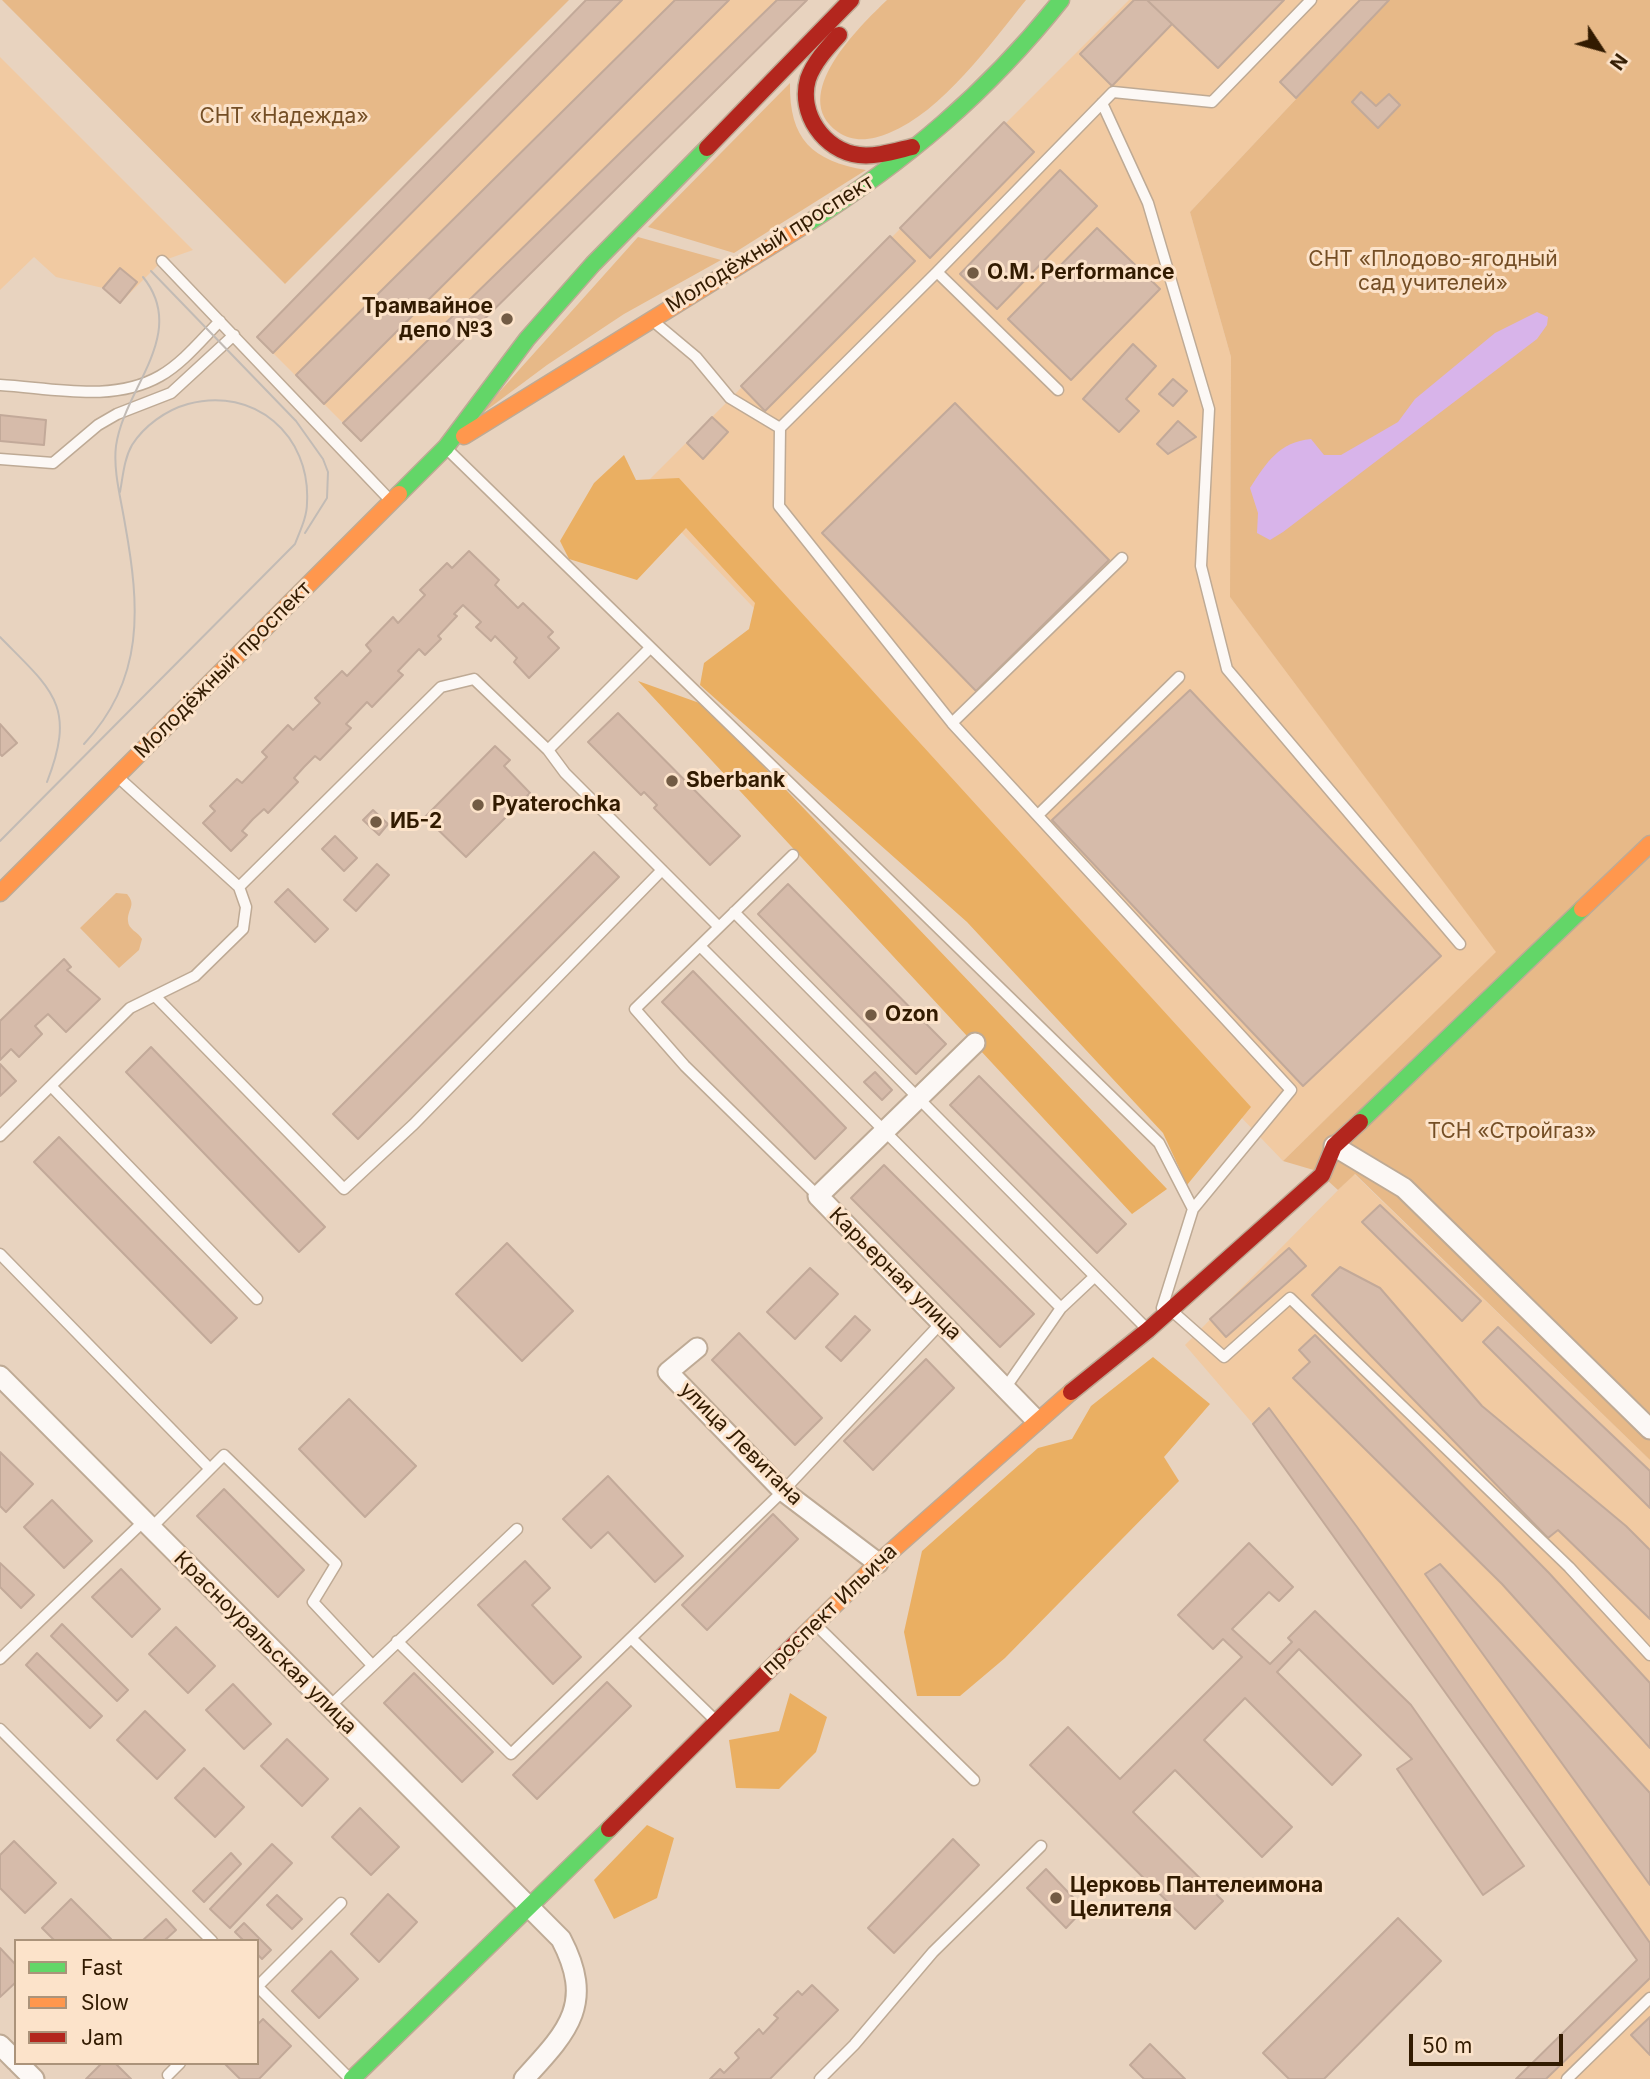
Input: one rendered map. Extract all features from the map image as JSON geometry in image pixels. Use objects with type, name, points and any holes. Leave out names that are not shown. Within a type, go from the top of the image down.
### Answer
[{"type":"main road","name":"Молодёжный проспект","points":[[0,893],[446,447],[527,339],[593,264],[851,0]]},
{"type":"main road","points":[[859,0],[851,21],[818,59],[806,85],[807,108],[816,129],[828,143],[848,153],[870,156],[919,146]]},
{"type":"main road","name":"Молодёжный проспект","points":[[446,447],[649,318],[873,183],[957,116],[1005,69],[1061,0]]},
{"type":"main road","name":"проспект Ильича","points":[[351,2079],[530,1909],[716,1720],[878,1563],[1036,1420],[1153,1325],[1321,1175],[1335,1146],[1650,844]]},
{"type":"street","name":"Карьерная улица","points":[[975,1043],[818,1196],[1036,1420]]},
{"type":"street","points":[[1335,1146],[1404,1188],[1650,1429]]},
{"type":"street","name":"улица Левитана","points":[[697,1348],[668,1372],[783,1491],[878,1563]]},
{"type":"street","name":"Красноуральская улица","points":[[0,1376],[530,1909]]},
{"type":"street","points":[[525,2079],[556,2044],[570,2022],[577,1993],[575,1966],[561,1940],[530,1909]]},
{"type":"street","points":[[0,2045],[14,2059]]},
{"type":"street","points":[[20,2065],[34,2079]]},
{"type":"lane","points":[[734,912],[1094,1277],[1153,1325],[1193,1209],[1225,1166],[1292,1090],[952,723],[779,506],[780,428],[1113,92],[1212,102],[1311,0]]},
{"type":"lane","points":[[1102,103],[1148,203],[1209,409],[1201,566],[1227,669],[1460,944]]},
{"type":"lane","points":[[162,261],[390,501]]},
{"type":"lane","points":[[937,272],[1058,390]]},
{"type":"lane","points":[[649,318],[696,357],[730,398],[780,428]]},
{"type":"lane","points":[[0,385],[120,392],[139,386],[179,361],[220,321]]},
{"type":"lane","points":[[0,459],[53,463],[98,425],[117,414],[171,393],[234,335]]},
{"type":"lane","points":[[446,447],[1159,1143],[1193,1209]]},
{"type":"lane","points":[[952,723],[1122,558]]},
{"type":"lane","points":[[548,750],[650,648]]},
{"type":"lane","points":[[1038,815],[1179,677]]},
{"type":"lane","points":[[239,887],[441,687],[474,679],[548,750],[565,773],[719,927]]},
{"type":"lane","points":[[0,1136],[130,1008],[195,976],[243,929],[246,907],[239,887],[118,777]]},
{"type":"lane","points":[[793,855],[635,1009],[685,1066],[818,1196]]},
{"type":"lane","points":[[155,996],[344,1189],[414,1124],[662,870]]},
{"type":"lane","points":[[700,946],[1061,1308]]},
{"type":"lane","points":[[51,1086],[257,1298]]},
{"type":"lane","points":[[0,1254],[210,1469]]},
{"type":"lane","points":[[1006,1387],[1061,1308],[1094,1277]]},
{"type":"lane","points":[[1170,1309],[1224,1357],[1290,1298],[1569,1567],[1650,1655]]},
{"type":"lane","points":[[397,1641],[511,1754],[783,1491],[942,1322]]},
{"type":"lane","points":[[0,1659],[225,1455],[336,1564],[313,1602],[372,1665]]},
{"type":"lane","points":[[329,1707],[517,1529]]},
{"type":"lane","points":[[815,1623],[974,1780]]},
{"type":"lane","points":[[632,1639],[716,1720]]},
{"type":"lane","points":[[0,1729],[210,1939]]},
{"type":"lane","points":[[820,2079],[855,2045],[933,1952],[1041,1846]]},
{"type":"lane","points":[[259,1984],[341,1903]]},
{"type":"lane","points":[[259,1988],[351,2079]]},
{"type":"lane","points":[[1567,2079],[1650,1998]]},
{"type":"lane","points":[[168,2076],[178,2065]]},
{"type":"shaded area","points":[[586,0],[807,0],[361,441],[257,337]]},
{"type":"shaded area","points":[[1129,0],[1389,0],[1190,212],[1231,357],[1230,597],[1497,952],[1283,1161],[640,489]]},
{"type":"shaded area","points":[[0,57],[193,250],[162,261],[120,303],[103,288],[56,277],[34,257],[0,290]]},
{"type":"shaded area","points":[[1537,312],[1548,317],[1547,325],[1537,339],[1283,532],[1270,540],[1257,533],[1258,513],[1250,488],[1268,462],[1282,449],[1290,444],[1311,439],[1324,455],[1341,455],[1398,422],[1415,399],[1495,333]]},
{"type":"shaded area","points":[[624,455],[636,480],[679,478],[1251,1107],[1187,1185],[1163,1133],[967,922],[700,685],[704,663],[749,629],[755,603],[686,528],[637,580],[569,559],[560,541],[594,483]]},
{"type":"shaded area","points":[[638,681],[705,705],[1167,1189],[1132,1214]]},
{"type":"shaded area","points":[[1354,1174],[1650,1460],[1650,2079],[1516,2079],[1637,1960],[1253,1424],[1185,1345]]},
{"type":"shaded area","points":[[1153,1357],[1210,1404],[1164,1457],[1179,1481],[1005,1658],[960,1696],[917,1696],[904,1632],[922,1551],[1038,1448],[1072,1439],[1091,1406]]},
{"type":"shaded area","points":[[790,1693],[827,1717],[816,1752],[779,1789],[736,1788],[729,1740],[779,1731]]},
{"type":"shaded area","points":[[647,1825],[674,1838],[657,1898],[614,1919],[594,1880]]},
{"type":"green space","name":"СНТ «Надежда»","points":[[2,0],[569,0],[285,284]]},
{"type":"green space","points":[[887,0],[1026,0],[964,75],[928,109],[909,123],[883,135],[870,139],[850,138],[838,132],[824,117],[820,100],[824,81],[846,44]]},
{"type":"green space","name":"СНТ «Плодово-ягодный сад учителей»","points":[[1389,0],[1650,0],[1650,1460],[1355,1174],[1338,1190],[1317,1171],[1283,1161],[1496,952],[1230,597],[1231,357],[1190,212]]},
{"type":"green space","points":[[790,83],[794,119],[807,144],[831,160],[866,170],[734,253],[648,227]]},
{"type":"green space","points":[[638,237],[721,260],[624,314],[547,365],[476,418]]},
{"type":"green space","points":[[116,893],[127,894],[130,898],[128,924],[142,939],[139,950],[119,968],[80,928]]},
{"type":"building","points":[[586,0],[622,0],[273,353],[257,337]]},
{"type":"building","points":[[675,0],[729,0],[324,404],[296,375]]},
{"type":"building","points":[[777,0],[807,0],[361,441],[343,423]]},
{"type":"building","points":[[1134,0],[1147,0],[1172,24],[1112,86],[1080,54]]},
{"type":"building","points":[[1147,0],[1284,0],[1218,68]]},
{"type":"building","points":[[1360,0],[1389,0],[1296,98],[1280,82]]},
{"type":"building","points":[[1361,92],[1376,106],[1389,94],[1400,105],[1378,128],[1352,102]]},
{"type":"building","points":[[1004,122],[1034,152],[930,258],[900,228]]},
{"type":"building","points":[[1060,170],[1097,206],[997,309],[960,274]]},
{"type":"building","points":[[1097,228],[1160,289],[1071,380],[1008,319]]},
{"type":"building","points":[[890,236],[915,261],[765,411],[741,386]]},
{"type":"building","points":[[120,268],[137,282],[120,303],[103,288]]},
{"type":"building","points":[[1133,344],[1156,366],[1126,399],[1139,411],[1119,432],[1083,399]]},
{"type":"building","points":[[1173,379],[1187,391],[1173,406],[1159,394]]},
{"type":"building","points":[[955,403],[1109,560],[976,691],[822,533]]},
{"type":"building","points":[[0,415],[46,420],[44,445],[0,441]]},
{"type":"building","points":[[712,417],[728,432],[703,459],[687,443]]},
{"type":"building","points":[[1178,421],[1196,437],[1168,454],[1157,444]]},
{"type":"building","points":[[469,551],[499,580],[495,585],[518,608],[523,603],[553,632],[548,637],[559,648],[529,678],[514,662],[517,658],[495,636],[491,641],[476,627],[481,622],[463,605],[454,614],[457,616],[438,636],[441,639],[425,655],[419,649],[398,671],[403,675],[372,707],[367,702],[346,724],[351,728],[320,760],[315,756],[304,767],[294,778],[298,782],[268,813],[264,809],[253,819],[242,831],[247,835],[231,851],[203,823],[215,811],[210,806],[237,779],[242,783],[267,757],[262,752],[288,725],[293,730],[320,703],[315,698],[342,671],[347,676],[371,651],[366,645],[393,617],[398,623],[425,595],[420,590],[447,563],[452,568]]},
{"type":"building","points":[[1190,690],[1441,956],[1303,1086],[1052,820]]},
{"type":"building","points":[[618,713],[740,836],[710,865],[654,808],[657,805],[644,792],[641,795],[588,742]]},
{"type":"building","points":[[0,724],[17,743],[2,756],[0,754]]},
{"type":"building","name":"Pyaterochka","points":[[495,746],[510,760],[504,766],[530,793],[466,857],[425,817]]},
{"type":"building","name":"ИБ-2","points":[[373,810],[388,824],[379,835],[363,820]]},
{"type":"building","points":[[335,836],[357,858],[344,871],[322,849]]},
{"type":"building","points":[[594,852],[619,877],[358,1139],[333,1114]]},
{"type":"building","points":[[377,864],[389,875],[356,911],[344,900]]},
{"type":"building","points":[[788,884],[946,1044],[916,1074],[758,914]]},
{"type":"building","points":[[288,889],[328,929],[315,942],[275,902]]},
{"type":"building","points":[[64,959],[71,967],[67,970],[100,999],[66,1032],[48,1014],[35,1026],[42,1034],[19,1057],[11,1049],[0,1060],[0,1021]]},
{"type":"building","points":[[693,971],[846,1128],[815,1159],[662,1002]]},
{"type":"building","points":[[151,1047],[325,1227],[299,1252],[126,1072]]},
{"type":"building","points":[[0,1064],[16,1081],[0,1096]]},
{"type":"building","points":[[875,1072],[892,1090],[882,1100],[864,1082]]},
{"type":"building","points":[[979,1076],[1126,1224],[1097,1253],[950,1105]]},
{"type":"building","points":[[59,1137],[237,1318],[211,1343],[34,1162]]},
{"type":"building","points":[[884,1165],[1034,1314],[1000,1347],[851,1198]]},
{"type":"building","points":[[1380,1205],[1481,1301],[1462,1321],[1362,1222]]},
{"type":"building","points":[[507,1243],[573,1311],[522,1361],[456,1294]]},
{"type":"building","points":[[1289,1248],[1306,1266],[1226,1337],[1210,1319]]},
{"type":"building","points":[[1340,1267],[1380,1288],[1482,1406],[1626,1526],[1650,1550],[1650,1619],[1558,1530],[1548,1538],[1312,1295]]},
{"type":"building","points":[[810,1268],[838,1294],[795,1339],[767,1312]]},
{"type":"building","points":[[855,1316],[870,1330],[841,1361],[826,1347]]},
{"type":"building","points":[[1498,1327],[1650,1471],[1650,1508],[1483,1342]]},
{"type":"building","points":[[739,1333],[822,1418],[795,1445],[712,1360]]},
{"type":"building","points":[[1315,1335],[1549,1573],[1650,1683],[1650,1748],[1502,1584],[1293,1378],[1310,1362],[1299,1350]]},
{"type":"building","points":[[926,1359],[954,1388],[873,1470],[844,1441]]},
{"type":"building","points":[[349,1399],[416,1466],[365,1517],[299,1449]]},
{"type":"building","points":[[1269,1408],[1357,1527],[1650,1943],[1650,1978],[1546,2079],[1516,2079],[1637,1960],[1253,1424]]},
{"type":"building","points":[[0,1452],[33,1484],[6,1512],[0,1506]]},
{"type":"building","points":[[608,1476],[683,1556],[655,1582],[608,1532],[591,1548],[563,1519]]},
{"type":"building","points":[[224,1489],[304,1570],[278,1597],[197,1516]]},
{"type":"building","points":[[52,1500],[92,1541],[64,1568],[24,1527]]},
{"type":"building","points":[[773,1514],[798,1539],[707,1630],[682,1605]]},
{"type":"building","points":[[1249,1543],[1293,1587],[1279,1601],[1269,1592],[1232,1629],[1270,1664],[1292,1642],[1288,1638],[1315,1611],[1411,1705],[1524,1866],[1483,1895],[1397,1769],[1412,1759],[1299,1649],[1277,1672],[1361,1755],[1332,1785],[1245,1698],[1204,1740],[1292,1827],[1262,1857],[1175,1770],[1133,1812],[1223,1901],[1195,1929],[1030,1765],[1068,1727],[1120,1779],[1242,1657],[1223,1639],[1213,1649],[1178,1615]]},
{"type":"building","points":[[525,1561],[550,1588],[532,1605],[581,1657],[553,1684],[478,1605]]},
{"type":"building","points":[[0,1563],[34,1595],[21,1608],[0,1587]]},
{"type":"building","points":[[1440,1564],[1650,1793],[1650,1885],[1425,1574]]},
{"type":"building","points":[[121,1569],[160,1609],[132,1637],[92,1597]]},
{"type":"building","points":[[62,1624],[128,1690],[117,1701],[51,1636]]},
{"type":"building","points":[[176,1627],[215,1666],[188,1693],[149,1654]]},
{"type":"building","points":[[37,1653],[102,1716],[90,1728],[26,1665]]},
{"type":"building","points":[[414,1673],[493,1752],[462,1782],[384,1703]]},
{"type":"building","points":[[607,1682],[631,1706],[537,1799],[513,1775]]},
{"type":"building","points":[[233,1684],[271,1724],[244,1749],[206,1710]]},
{"type":"building","points":[[145,1711],[185,1750],[157,1779],[117,1740]]},
{"type":"building","points":[[287,1739],[328,1779],[302,1806],[261,1766]]},
{"type":"building","points":[[204,1768],[244,1807],[215,1837],[175,1798]]},
{"type":"building","points":[[360,1808],[399,1847],[371,1875],[332,1837]]},
{"type":"building","points":[[953,1839],[979,1865],[894,1953],[868,1928]]},
{"type":"building","points":[[14,1841],[56,1883],[25,1913],[0,1888],[0,1855]]},
{"type":"building","points":[[272,1844],[292,1863],[230,1928],[210,1909]]},
{"type":"building","points":[[231,1853],[241,1864],[204,1902],[193,1891]]},
{"type":"building","name":"Церковь Пантелеимона Целителя","points":[[1046,1869],[1084,1909],[1066,1928],[1027,1888]]},
{"type":"building","points":[[388,1894],[417,1922],[379,1962],[351,1934]]},
{"type":"building","points":[[277,1895],[302,1919],[292,1929],[267,1905]]},
{"type":"building","points":[[71,1899],[111,1939],[53,1939],[42,1928]]},
{"type":"building","points":[[1398,1918],[1441,1961],[1324,2079],[1289,2079],[1263,2053]]},
{"type":"building","points":[[166,1919],[176,1930],[166,1939],[144,1939]]},
{"type":"building","points":[[244,1923],[271,1950],[262,1959],[259,1956],[259,1939],[242,1939],[235,1932]]},
{"type":"building","points":[[0,1948],[14,1963],[14,1984],[0,1997]]},
{"type":"building","points":[[331,1951],[358,1979],[319,2018],[292,1991]]},
{"type":"building","points":[[812,1985],[838,2010],[770,2079],[710,2079],[720,2069],[724,2073],[739,2058],[735,2053],[759,2029],[763,2034],[778,2018],[774,2015],[798,1991],[802,1995]]},
{"type":"building","points":[[1650,2017],[1650,2055],[1631,2035]]},
{"type":"building","points":[[263,2019],[291,2046],[259,2079],[240,2079],[226,2065],[259,2065],[259,2023]]},
{"type":"building","points":[[1150,2044],[1185,2079],[1144,2079],[1130,2065]]},
{"type":"building","points":[[100,2065],[117,2065],[131,2079],[86,2079]]},
{"type":"tram line","points":[[151,271],[296,421],[323,459],[328,472],[327,498],[305,533]]},
{"type":"tram line","points":[[84,744],[104,719],[118,694],[128,668],[133,641],[134,584],[115,456],[121,424],[157,340],[159,319],[155,298],[143,277]]},
{"type":"tram line","points":[[0,841],[295,544],[307,508],[306,478],[289,437],[274,421],[256,409],[235,402],[212,400],[172,410],[143,431],[127,456],[120,492]]},
{"type":"tram line","points":[[0,637],[34,671],[54,700],[59,716],[60,734],[47,782]]},
{"type":"traffic: fast","points":[[805,225],[877,176],[943,123],[1004,65],[1061,0]]},
{"type":"traffic: fast","points":[[399,494],[446,447],[527,339],[593,264],[707,148]]},
{"type":"traffic: fast","points":[[1360,1122],[1582,909]]},
{"type":"traffic: fast","points":[[352,2079],[609,1829]]},
{"type":"traffic: slow","points":[[464,436],[805,225]]},
{"type":"traffic: slow","points":[[0,893],[399,494]]},
{"type":"traffic: slow","points":[[1582,909],[1650,844]]},
{"type":"traffic: slow","points":[[805,1634],[878,1563],[1071,1392]]},
{"type":"traffic: jam","points":[[707,148],[851,0]]},
{"type":"traffic: jam","points":[[839,35],[817,61],[808,79],[807,105],[817,128],[835,146],[859,155],[912,147]]},
{"type":"traffic: jam","points":[[1071,1392],[1148,1330],[1322,1175],[1334,1146],[1360,1122]]},
{"type":"traffic: jam","points":[[609,1829],[805,1634]]},
{"type":"place","name":"O.M. Performance","points":[[973,273]]},
{"type":"place","name":"Трамвайное депо №3","points":[[507,319]]},
{"type":"place","name":"Sberbank","points":[[672,781]]},
{"type":"place","name":"Pyaterochka","points":[[478,805]]},
{"type":"place","name":"ИБ-2","points":[[376,822]]},
{"type":"place","name":"Ozon","points":[[871,1015]]},
{"type":"place","name":"Церковь Пантелеимона Целителя","points":[[1056,1898]]},
{"type":"park label","name":"ТСН «Стройгаз»","points":[[1512,1132]]}]
